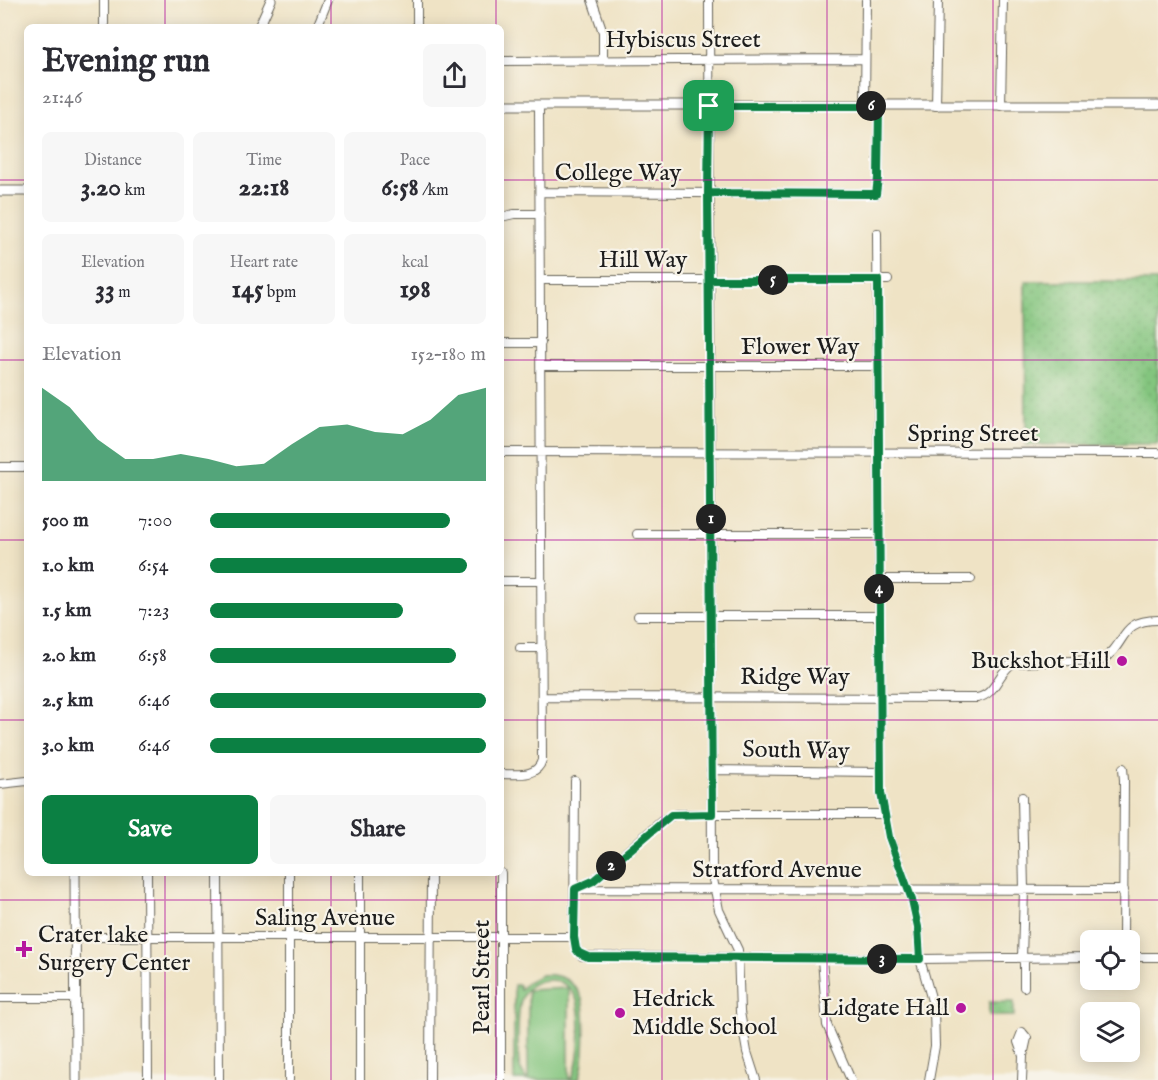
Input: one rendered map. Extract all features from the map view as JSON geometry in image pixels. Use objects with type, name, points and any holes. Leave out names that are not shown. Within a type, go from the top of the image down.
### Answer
[{"type":"main road","points":[[260,24],[271,0]]},
{"type":"main road","points":[[504,105],[1158,105]]},
{"type":"main road","points":[[0,191],[24,192]]},
{"type":"main road","points":[[75,876],[76,1080]]},
{"type":"street","points":[[104,0],[104,24]]},
{"type":"street","points":[[317,24],[328,0]]},
{"type":"street","points":[[417,0],[417,24]]},
{"type":"street","points":[[592,0],[603,32],[603,60]]},
{"type":"street","points":[[709,0],[712,874],[719,910],[736,943],[743,1035],[756,1080]]},
{"type":"street","points":[[866,0],[866,106]]},
{"type":"street","points":[[936,106],[938,0]]},
{"type":"street","points":[[1001,106],[1003,0]]},
{"type":"street","name":"Hybiscus Street","points":[[504,61],[865,59]]},
{"type":"street","points":[[504,774],[531,773],[541,764],[543,697],[542,366],[539,105]]},
{"type":"street","name":"College Way","points":[[540,192],[876,194],[879,106]]},
{"type":"street","points":[[504,216],[540,214]]},
{"type":"street","points":[[877,233],[880,772],[884,814],[892,848],[909,890],[916,920],[920,959],[934,1008],[935,1046],[929,1080]]},
{"type":"street","name":"Hill Way","points":[[541,279],[888,280]]},
{"type":"street","points":[[504,343],[541,343]]},
{"type":"street","name":"Flower Way","points":[[542,366],[878,366]]},
{"type":"street","name":"Spring Street","points":[[504,452],[1158,453]]},
{"type":"street","points":[[0,467],[24,467]]},
{"type":"street","points":[[637,534],[879,534]]},
{"type":"street","points":[[879,579],[971,579]]},
{"type":"street","points":[[504,580],[542,581]]},
{"type":"street","points":[[638,616],[879,616]]},
{"type":"street","name":"Ridge Way","points":[[543,697],[984,696],[993,689],[1002,672],[1013,663],[1102,660],[1111,653],[1131,626],[1143,621],[1158,620]]},
{"type":"street","points":[[520,648],[542,648]]},
{"type":"street","points":[[1123,768],[1124,930]]},
{"type":"street","name":"South Way","points":[[711,770],[880,772]]},
{"type":"street","points":[[0,784],[24,781]]},
{"type":"street","points":[[574,781],[574,937],[576,949],[588,957],[822,959],[1080,957]]},
{"type":"street","points":[[1022,797],[1024,987]]},
{"type":"street","points":[[575,889],[593,881],[671,815],[884,814]]},
{"type":"street","points":[[147,876],[148,1080]]},
{"type":"street","points":[[218,876],[219,1080]]},
{"type":"street","points":[[289,876],[289,1080]]},
{"type":"street","points":[[360,876],[360,1080]]},
{"type":"street","points":[[430,876],[430,1080]]},
{"type":"street","name":"Pearl Street","points":[[501,876],[501,1080]]},
{"type":"street","name":"Stratford Avenue","points":[[575,889],[1124,890]]},
{"type":"street","name":"Saling Avenue","points":[[76,937],[574,937]]},
{"type":"street","points":[[1140,957],[1158,957]]},
{"type":"street","points":[[822,959],[827,1025],[851,1080]]},
{"type":"street","points":[[0,998],[76,998]]},
{"type":"street","points":[[1022,1080],[1023,1056]]},
{"type":"green space","points":[[1025,281],[1158,281],[1158,444],[1026,445]]},
{"type":"green space","points":[[541,975],[554,975],[566,980],[575,987],[582,999],[583,1064],[578,1080],[570,1080],[576,1065],[579,1044],[580,1022],[577,1000],[569,988],[550,980],[531,986],[520,1003],[518,1054],[520,1068],[527,1080],[514,1080],[514,985],[519,985],[520,990],[527,982]]},
{"type":"green space","points":[[569,988],[569,1080],[528,1080],[528,990]]},
{"type":"green space","points":[[989,1002],[1014,1002],[1014,1016],[989,1016]]},
{"type":"place","name":"Buckshot Hill","points":[[1122,661]]},
{"type":"place","name":"Crater lake Surgery Center","points":[[24,949]]},
{"type":"place","name":"Lidgate Hall","points":[[961,1008]]},
{"type":"place","name":"Hedrick Middle School","points":[[620,1013]]},
{"type":"route","points":[[709,106],[708,193],[712,814],[671,815],[593,881],[575,889],[574,944],[582,956],[588,957],[920,959],[918,927],[912,900],[889,837],[881,793],[878,280],[709,280],[708,193],[876,194],[879,106],[709,106]]}]
